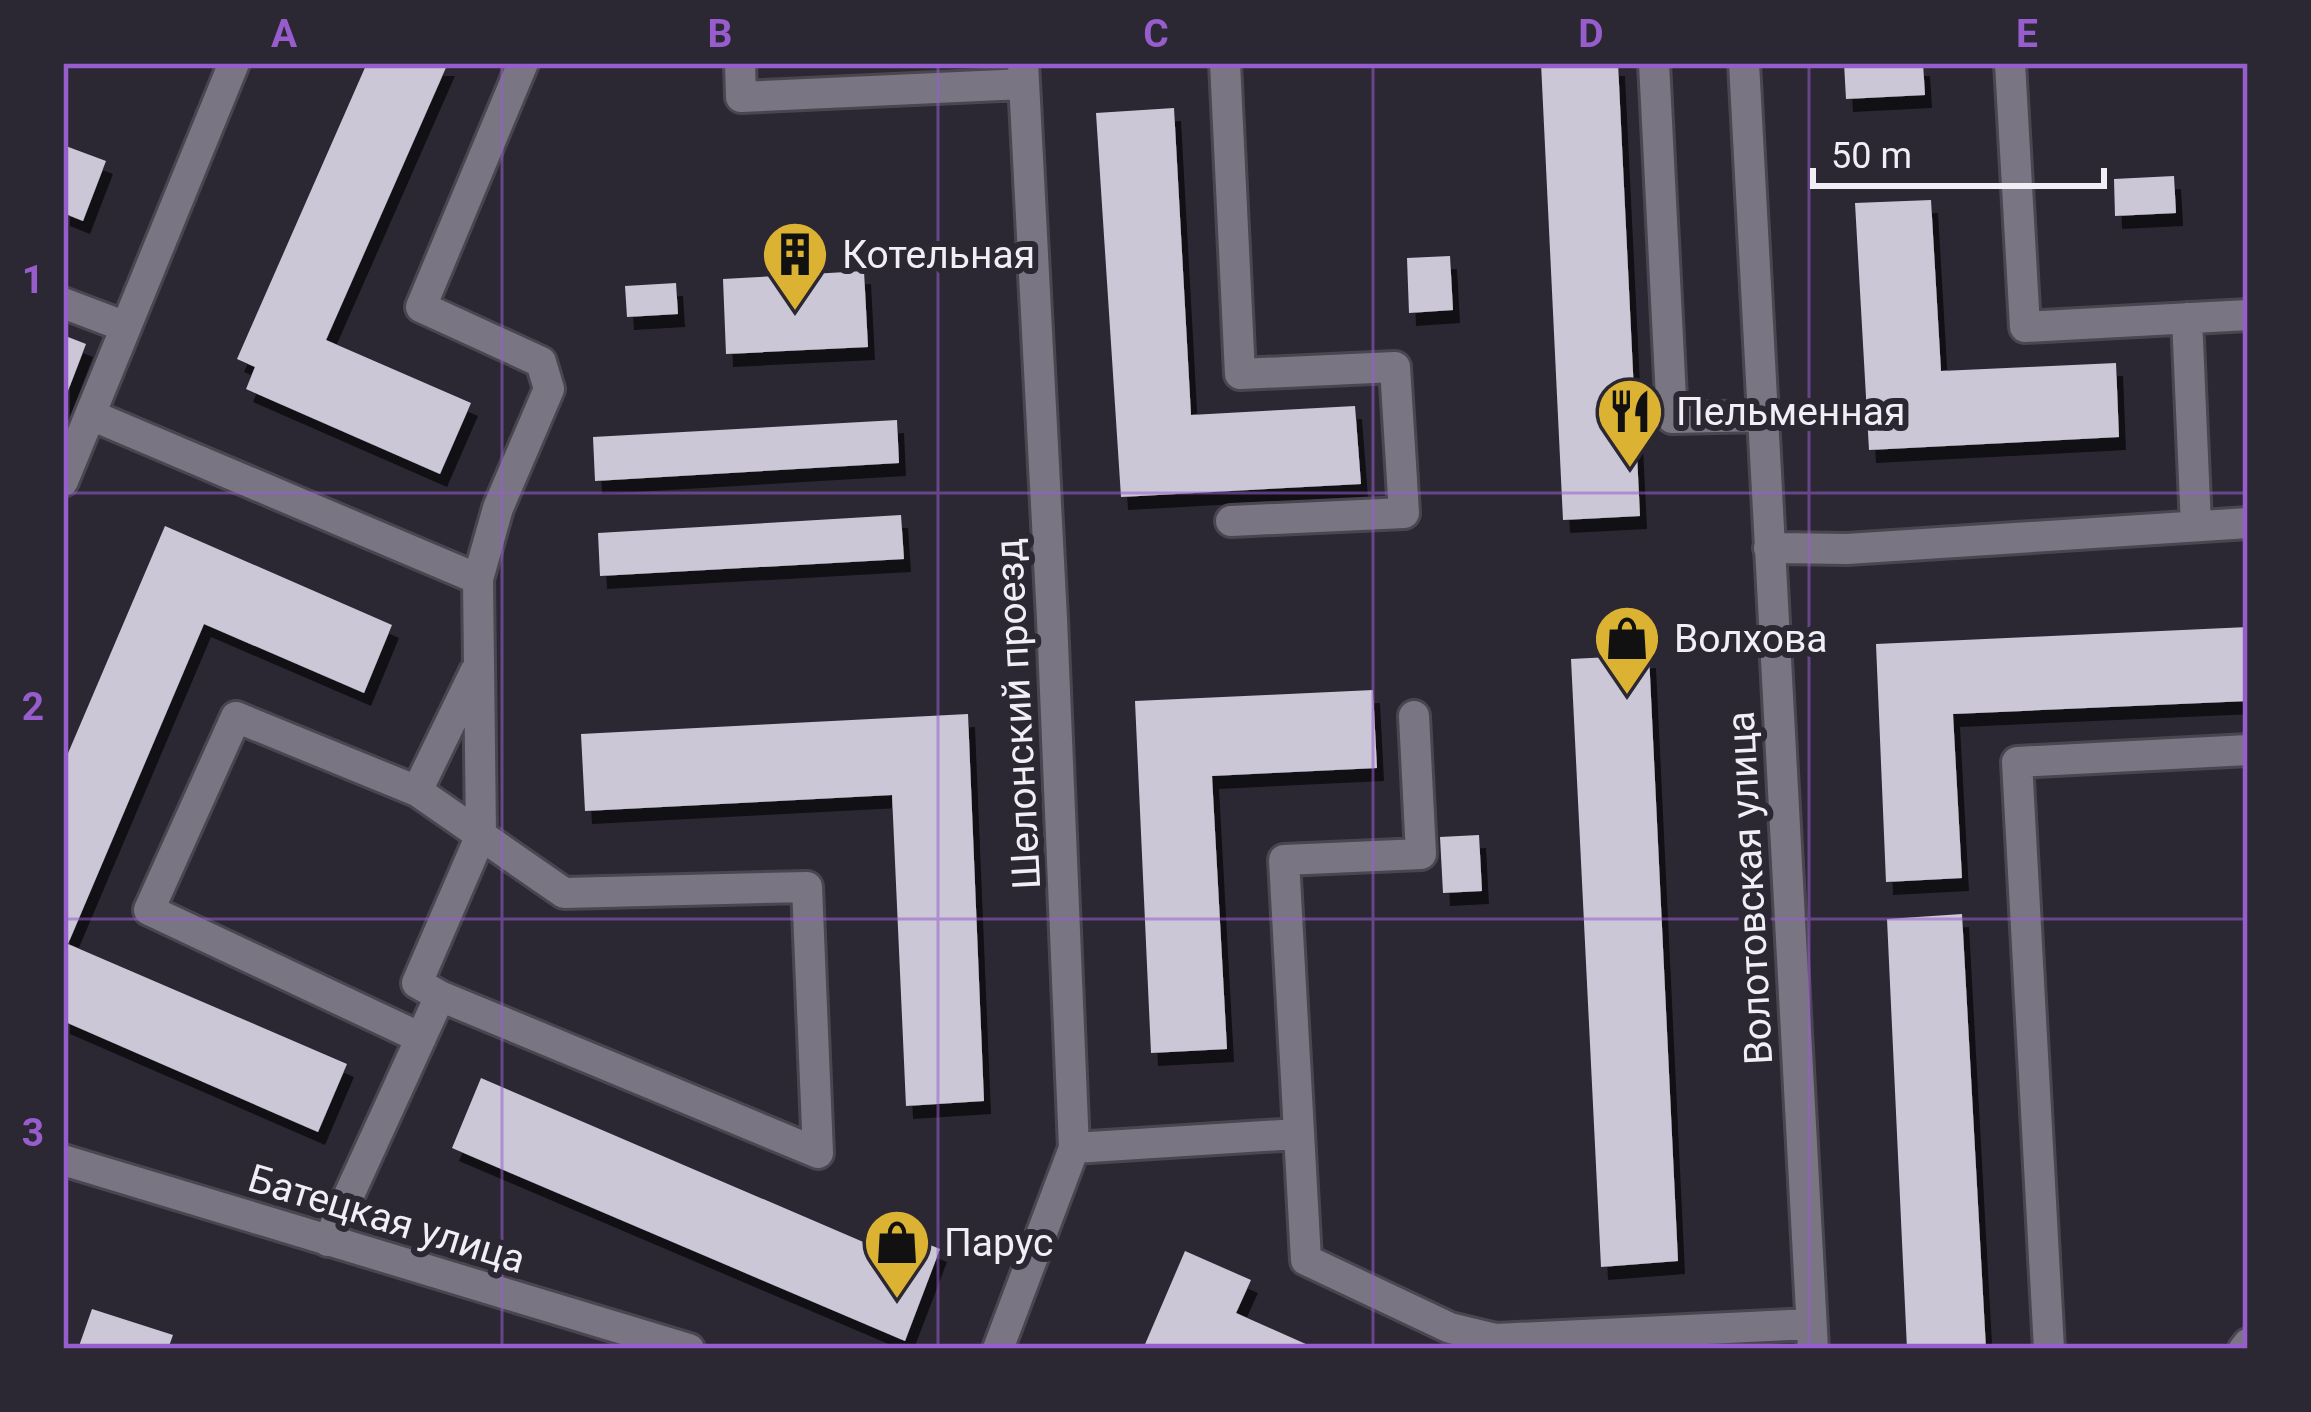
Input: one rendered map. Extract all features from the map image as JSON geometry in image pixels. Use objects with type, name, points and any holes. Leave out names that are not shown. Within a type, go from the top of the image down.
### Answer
[{"type":"street","points":[[63,482],[234,63]]},
{"type":"street","points":[[421,1038],[149,910],[236,717],[417,791],[481,836],[564,893],[808,887],[818,1153],[440,997],[417,983],[481,836],[478,579],[498,508],[549,389],[541,362],[421,307],[523,63]]},
{"type":"street","points":[[740,63],[742,98],[1023,73]]},
{"type":"street","points":[[1225,63],[1240,374],[1395,368],[1404,513],[1231,521]]},
{"type":"street","points":[[1654,63],[1672,418],[1761,416]]},
{"type":"street","name":"Волотовская улица","points":[[1744,63],[1812,1337]]},
{"type":"street","points":[[2010,63],[2025,327],[2248,314]]},
{"type":"street","name":"Шелонский проезд","points":[[998,1349],[1074,1148],[1023,73]]},
{"type":"street","points":[[63,303],[126,327]]},
{"type":"street","points":[[2187,318],[2196,526]]},
{"type":"street","points":[[91,415],[478,579]]},
{"type":"street","points":[[1769,548],[1846,548],[2248,523]]},
{"type":"street","points":[[417,791],[478,665]]},
{"type":"street","points":[[1414,716],[1421,854],[1284,860],[1306,1260],[1450,1328],[1496,1339],[1812,1337]]},
{"type":"street","points":[[2049,1349],[2018,762],[2248,750]]},
{"type":"street","points":[[328,1241],[440,997]]},
{"type":"street","points":[[1074,1148],[1298,1134]]},
{"type":"street","name":"Батецкая улица","points":[[63,1160],[689,1349]]},
{"type":"building","points":[[367,63],[448,63],[326,340],[471,403],[440,474],[246,389],[255,367],[237,359]]},
{"type":"building","points":[[1541,63],[1618,63],[1640,516],[1563,520]]},
{"type":"building","points":[[1844,63],[1923,63],[1925,95],[1846,99]]},
{"type":"building","points":[[1174,108],[1191,415],[1355,406],[1361,484],[1121,497],[1096,113]]},
{"type":"building","points":[[63,145],[106,161],[83,221],[63,213]]},
{"type":"building","points":[[2174,176],[2176,213],[2115,216],[2114,179]]},
{"type":"building","points":[[1931,200],[1941,371],[2116,363],[2119,437],[1869,450],[1855,203]]},
{"type":"building","points":[[1450,256],[1453,310],[1409,313],[1407,258]]},
{"type":"building","name":"Котельная","points":[[864,271],[868,347],[726,354],[723,279]]},
{"type":"building","points":[[676,283],[678,314],[627,317],[625,286]]},
{"type":"building","points":[[63,335],[86,344],[63,404]]},
{"type":"building","points":[[897,420],[899,463],[595,481],[593,437]]},
{"type":"building","points":[[901,515],[904,559],[600,576],[598,533]]},
{"type":"building","points":[[165,526],[392,625],[364,693],[204,624],[68,944],[347,1064],[318,1132],[63,1021],[63,765]]},
{"type":"building","points":[[2248,627],[2248,701],[1953,714],[1962,878],[1886,882],[1876,644]]},
{"type":"building","points":[[1649,655],[1678,1261],[1601,1267],[1571,659]]},
{"type":"building","points":[[1373,690],[1377,768],[1212,776],[1227,1049],[1151,1053],[1135,701]]},
{"type":"building","points":[[968,714],[984,1101],[906,1106],[892,795],[585,811],[581,734]]},
{"type":"building","points":[[1479,835],[1482,891],[1443,893],[1440,837]]},
{"type":"building","points":[[1962,914],[1986,1349],[1907,1349],[1887,919]]},
{"type":"building","points":[[481,1078],[868,1244],[876,1223],[940,1249],[905,1341],[452,1148]]},
{"type":"building","points":[[1185,1251],[1251,1280],[1236,1313],[1317,1349],[1143,1349]]},
{"type":"building","points":[[92,1309],[173,1335],[168,1349],[78,1349]]},
{"type":"place","name":"Котельная","points":[[795,313]]},
{"type":"place","name":"Пельменная","points":[[1630,470]]},
{"type":"place","name":"Волхова","points":[[1627,697]]},
{"type":"place","name":"Парус","points":[[897,1301]]}]
